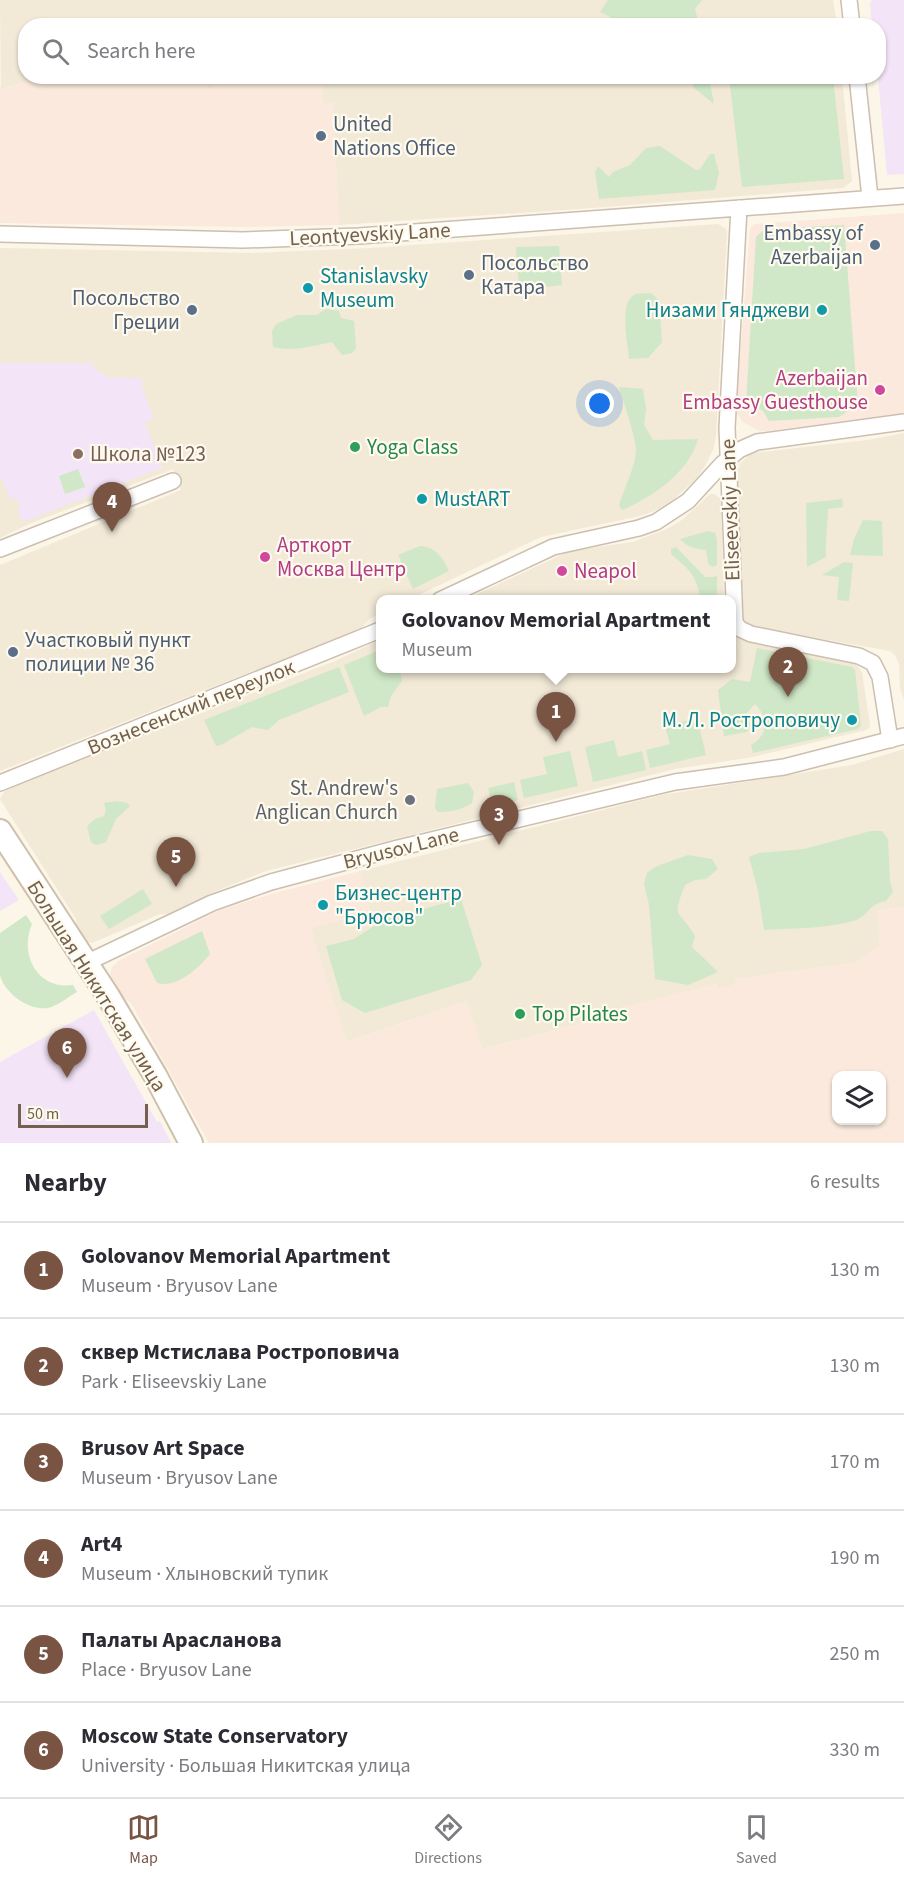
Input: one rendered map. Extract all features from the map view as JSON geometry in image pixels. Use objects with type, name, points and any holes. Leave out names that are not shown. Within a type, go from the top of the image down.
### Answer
[{"type":"street","points":[[849,0],[851,18]]},
{"type":"street","points":[[858,84],[870,198]]},
{"type":"street","name":"Leontyevskiy Lane","points":[[0,234],[235,240],[353,236],[436,232],[904,196]]},
{"type":"street","name":"Eliseevskiy Lane","points":[[734,595],[728,400],[739,208]]},
{"type":"street","points":[[451,595],[566,542],[639,528],[656,522],[688,501],[739,450],[756,442],[904,422]]},
{"type":"street","points":[[0,549],[173,481]]},
{"type":"street","name":"Eliseevskiy Lane","points":[[736,624],[740,629],[751,634],[860,656],[873,663],[880,677],[897,738]]},
{"type":"street","name":"Вознесенский переулок","points":[[0,783],[376,632]]},
{"type":"street","name":"Bryusov Lane","points":[[86,963],[212,903],[270,882],[398,848],[664,784],[784,767],[897,738]]},
{"type":"street","name":"Большая Никитская улица","points":[[0,831],[149,1065],[191,1143]]},
{"type":"shaded area","points":[[0,0],[833,0],[836,18],[18,18],[18,84],[1,89]]},
{"type":"shaded area","points":[[872,0],[904,0],[904,174],[887,175],[879,84],[886,84],[886,18],[871,18],[870,3]]},
{"type":"shaded area","points":[[18,84],[207,84],[207,89],[211,89],[211,86],[231,84],[323,84],[323,103],[333,102],[339,225],[246,227],[0,223],[0,85],[2,89]]},
{"type":"shaded area","points":[[207,84],[231,84],[211,86],[211,89],[207,90]]},
{"type":"shaded area","points":[[323,84],[843,84],[852,181],[843,188],[339,225],[333,103],[323,103]]},
{"type":"shaded area","points":[[904,213],[904,413],[766,431],[759,431],[743,422],[736,412],[750,228],[755,224]]},
{"type":"shaded area","points":[[718,224],[726,229],[716,436],[713,450],[705,466],[696,479],[673,500],[657,510],[640,516],[541,537],[418,595],[376,595],[376,616],[369,619],[362,628],[0,771],[0,565],[181,490],[173,469],[29,524],[0,538],[0,248],[252,253],[370,248]]},
{"type":"shaded area","name":"Школа №123","points":[[0,363],[93,363],[93,367],[107,377],[142,378],[142,388],[154,419],[145,422],[162,468],[23,522],[17,510],[21,507],[16,498],[11,500],[0,476]]},
{"type":"shaded area","points":[[904,433],[904,700],[900,688],[899,664],[895,655],[890,651],[751,626],[744,621],[736,477],[740,463],[752,453],[868,440]]},
{"type":"shaded area","points":[[710,494],[721,499],[724,595],[475,595],[570,551],[633,542],[667,529],[682,520]]},
{"type":"shaded area","points":[[736,638],[856,664],[862,672],[870,725],[866,730],[753,757],[675,769],[266,871],[209,894],[198,903],[169,914],[160,914],[92,943],[83,940],[75,927],[76,919],[0,799],[4,792],[335,661],[376,642],[376,673],[736,673]]},
{"type":"shaded area","points":[[904,749],[904,907],[877,910],[880,945],[854,963],[735,979],[736,984],[718,989],[717,984],[602,1013],[602,1018],[482,1049],[466,1001],[346,1042],[311,928],[370,912],[360,871],[662,795],[852,765]]},
{"type":"shaded area","points":[[360,871],[370,912],[311,928],[347,1042],[466,1001],[483,1049],[602,1018],[601,1013],[717,984],[719,988],[735,984],[735,979],[854,963],[880,945],[877,910],[904,907],[904,1143],[209,1143],[131,1003],[120,996],[110,975],[112,967],[120,960],[220,910]]},
{"type":"shaded area","points":[[0,872],[19,900],[0,911]]},
{"type":"shaded area","points":[[94,1010],[171,1143],[0,1143],[0,1062]]},
{"type":"green space","points":[[608,0],[702,0],[695,9],[697,18],[611,18],[600,12]]},
{"type":"green space","points":[[693,84],[710,84],[714,104],[693,87]]},
{"type":"green space","points":[[730,84],[834,84],[844,179],[742,187]]},
{"type":"green space","points":[[660,146],[696,170],[700,169],[710,154],[714,154],[719,173],[715,190],[599,199],[595,172],[598,166],[609,177],[613,172],[630,165],[646,148]]},
{"type":"green space","points":[[844,225],[858,405],[839,417],[769,421],[763,411],[746,402],[756,237],[765,229]]},
{"type":"green space","points":[[559,246],[562,285],[519,290],[516,247]]},
{"type":"green space","points":[[651,293],[659,300],[662,342],[648,358],[629,359],[625,323],[627,305],[630,298],[636,294]]},
{"type":"green space","points":[[326,309],[339,311],[341,318],[354,321],[356,348],[352,353],[342,355],[332,342],[295,349],[273,347],[272,331],[276,324],[297,315],[317,315]]},
{"type":"green space","points":[[619,387],[643,389],[646,409],[644,425],[653,440],[698,439],[687,462],[678,473],[657,491],[622,510],[619,505],[632,471],[636,446]]},
{"type":"green space","points":[[78,469],[85,487],[65,494],[59,476]]},
{"type":"green space","points":[[842,499],[843,507],[828,509],[826,557],[807,567],[806,503]]},
{"type":"green space","points":[[863,520],[882,521],[883,556],[850,555],[854,539]]},
{"type":"green space","points":[[708,531],[715,533],[717,539],[717,565],[712,567],[708,563],[706,550],[692,547],[680,539]]},
{"type":"green space","points":[[420,546],[430,548],[438,554],[449,571],[413,589],[398,555]]},
{"type":"green space","points":[[676,547],[705,577],[717,575],[717,595],[699,595],[691,573],[671,554],[671,549]]},
{"type":"green space","points":[[844,562],[853,563],[849,601],[837,600],[839,577],[822,575]]},
{"type":"green space","points":[[757,648],[852,667],[855,670],[861,725],[858,729],[753,753],[751,745],[761,736],[765,726],[762,714],[755,704],[745,715],[751,724],[747,732],[724,736],[718,690],[732,679],[750,682]]},
{"type":"green space","points":[[376,652],[376,673],[401,673],[402,681],[391,696],[388,707],[381,707],[364,716],[344,665]]},
{"type":"green space","points":[[339,667],[349,692],[279,720],[268,730],[252,727],[216,746],[204,720]]},
{"type":"green space","points":[[697,718],[706,755],[650,768],[646,750],[670,744],[665,726]]},
{"type":"green space","points":[[614,740],[618,757],[642,751],[646,770],[593,782],[585,747]]},
{"type":"green space","points":[[570,751],[578,786],[524,798],[520,780],[547,774],[543,757]]},
{"type":"green space","points":[[514,782],[518,800],[493,806],[488,788]]},
{"type":"green space","points":[[468,783],[474,792],[472,803],[456,810],[438,812],[435,808],[437,789]]},
{"type":"green space","points":[[117,801],[130,806],[116,819],[106,842],[96,845],[91,842],[87,826],[95,819],[104,816],[106,810],[104,803]]},
{"type":"green space","points":[[871,831],[882,831],[888,839],[890,881],[893,892],[886,901],[880,902],[860,918],[845,923],[810,928],[764,930],[758,891],[749,857],[759,853],[804,849]]},
{"type":"green space","points":[[688,855],[712,859],[718,869],[706,879],[695,880],[685,885],[678,910],[695,936],[692,947],[718,972],[688,985],[655,979],[649,905],[644,884],[647,873],[655,867]]},
{"type":"green space","points":[[143,889],[152,904],[109,929],[100,916]]},
{"type":"green space","points":[[461,899],[482,965],[471,980],[365,1013],[342,1000],[326,946],[354,939],[385,919]]},
{"type":"green space","points":[[26,915],[32,924],[28,947],[34,968],[50,982],[73,985],[77,992],[48,1008],[33,1007],[18,999],[2,982],[0,975],[0,933]]},
{"type":"green space","points":[[202,931],[210,954],[205,960],[179,980],[172,983],[157,983],[145,959]]},
{"type":"place","name":"United Nations Office","points":[[321,136]]},
{"type":"place","name":"Embassy of Azerbaijan","points":[[875,245]]},
{"type":"place","name":"Посольство Катара","points":[[469,275]]},
{"type":"place","name":"Stanislavsky Museum","points":[[308,288]]},
{"type":"place","name":"Посольство Греции","points":[[192,310]]},
{"type":"place","name":"Низами Гянджеви","points":[[822,310]]},
{"type":"place","name":"Azerbaijan Embassy Guesthouse","points":[[880,390]]},
{"type":"place","name":"Yoga Class","points":[[355,447]]},
{"type":"place","name":"Школа №123","points":[[78,454]]},
{"type":"place","name":"MustART","points":[[422,499]]},
{"type":"place","name":"Art4","points":[[112,532]]},
{"type":"place","name":"Арткорт Москва Центр","points":[[265,557]]},
{"type":"place","name":"Neapol","points":[[562,571]]},
{"type":"place","name":"Участковый пункт полиции № 36","points":[[13,652]]},
{"type":"place","name":"сквер Мстислава Ростроповича","points":[[788,697]]},
{"type":"place","name":"М. Л. Ростроповичу","points":[[852,720]]},
{"type":"place","name":"Golovanov Memorial Apartment","points":[[556,742]]},
{"type":"place","name":"St. Andrew's Anglican Church","points":[[410,800]]},
{"type":"place","name":"Brusov Art Space","points":[[499,845]]},
{"type":"place","name":"Палаты Арасланова","points":[[176,887]]},
{"type":"place","name":"Бизнес-центр \"Брюсов\"","points":[[323,905]]},
{"type":"place","name":"Top Pilates","points":[[520,1014]]},
{"type":"place","name":"Moscow State Conservatory","points":[[67,1078]]}]
